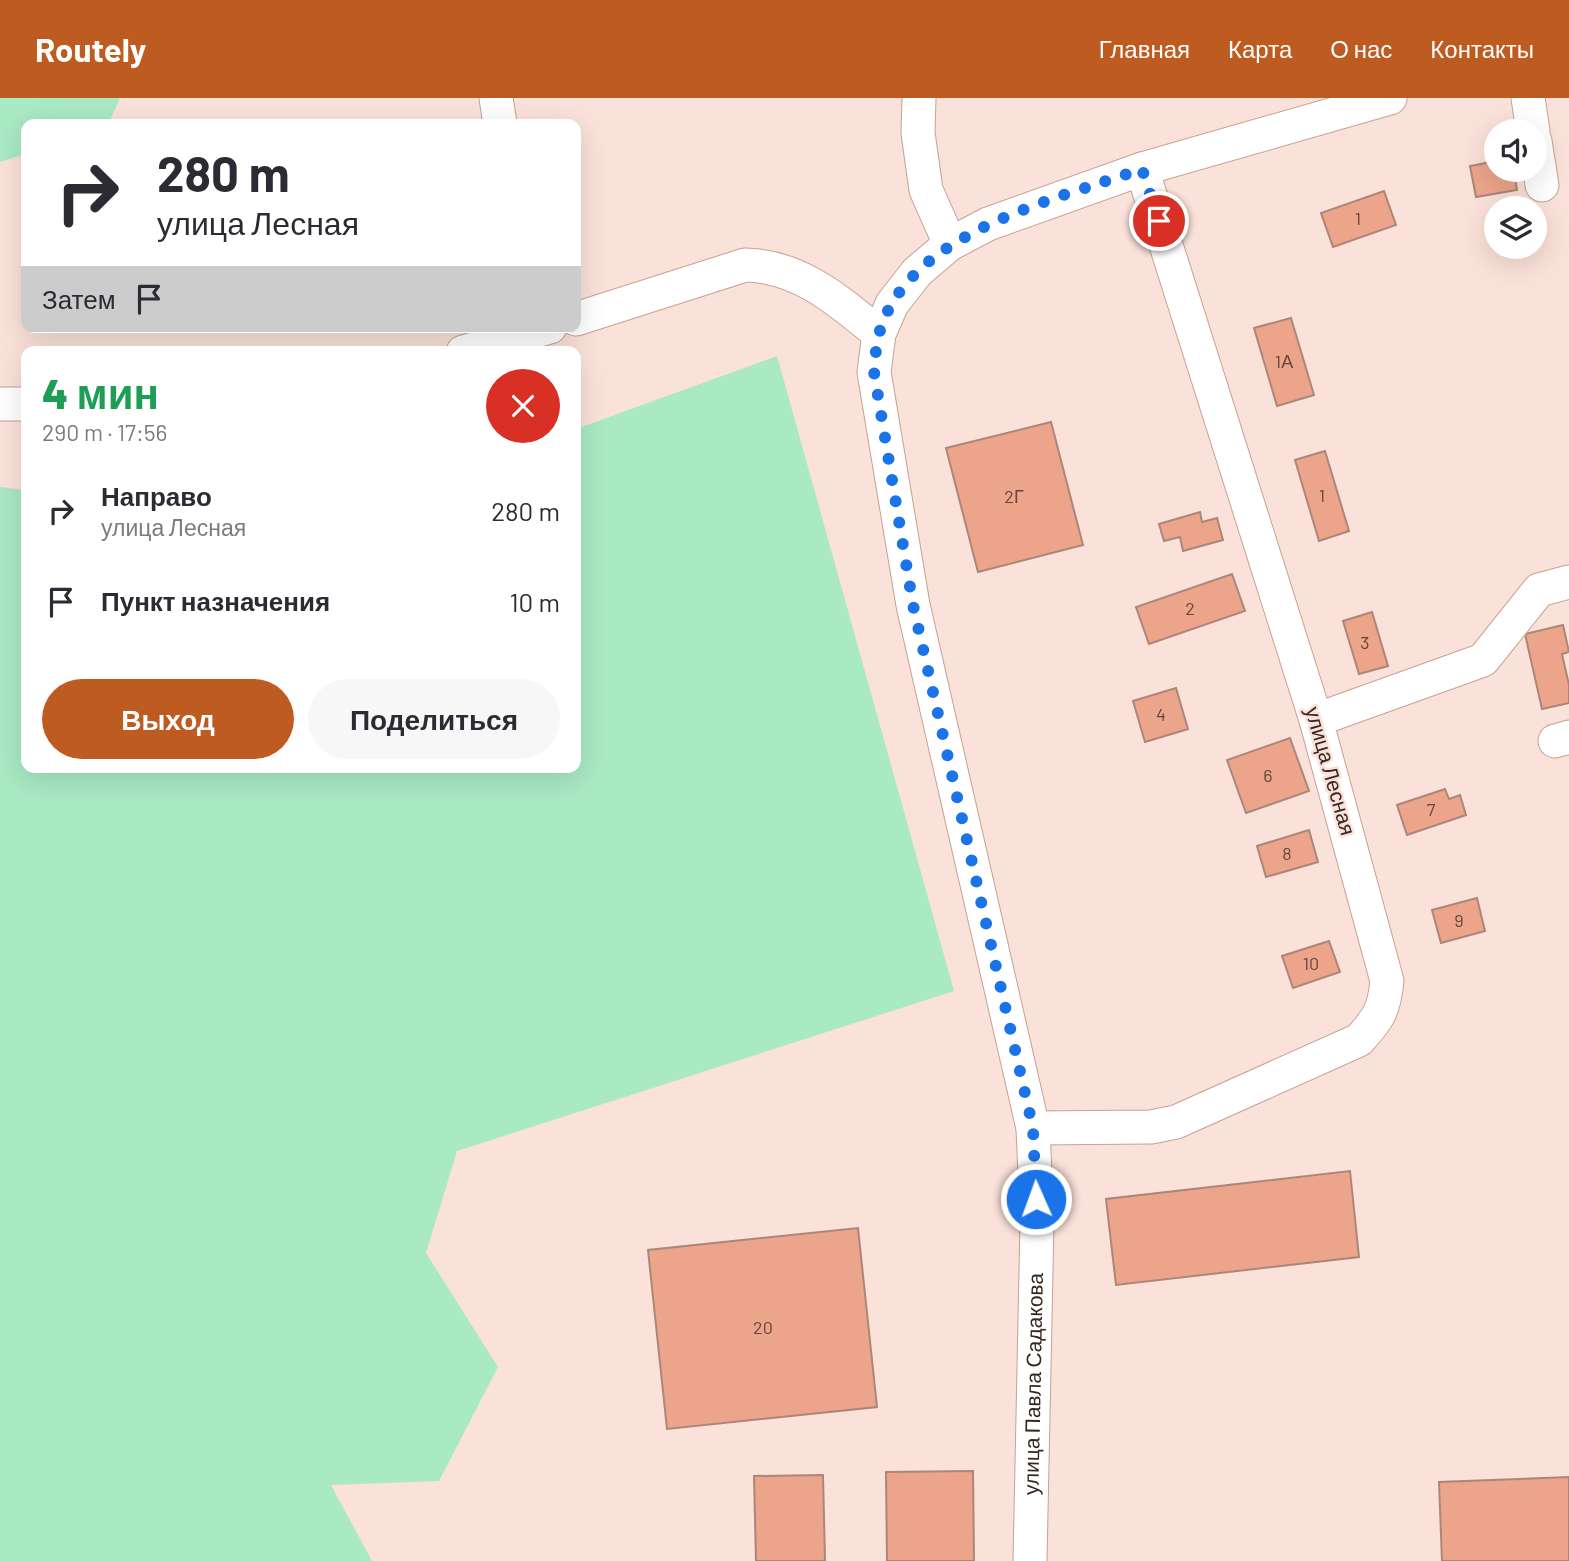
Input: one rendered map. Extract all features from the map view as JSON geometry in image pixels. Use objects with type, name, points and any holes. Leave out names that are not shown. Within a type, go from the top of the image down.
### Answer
[{"type":"street","points":[[496,98],[499,119]]},
{"type":"street","points":[[919,98],[918,133],[926,190],[950,244]]},
{"type":"street","name":"улица Павла Садакова","points":[[1030,1561],[1037,1223],[1033,1128],[913,605],[874,372],[879,334],[892,304],[916,272],[950,244],[988,224],[1142,169],[1390,98]]},
{"type":"street","points":[[1528,98],[1531,119]]},
{"type":"street","name":"улица Лесная","points":[[1033,1128],[1151,1127],[1176,1122],[1359,1040],[1378,1020],[1385,1004],[1387,981],[1316,719],[1142,169]]},
{"type":"street","points":[[581,317],[745,265],[764,266],[783,270],[802,279],[839,302],[879,334]]},
{"type":"street","points":[[483,346],[525,333]]},
{"type":"street","points":[[0,404],[21,404]]},
{"type":"street","points":[[1316,719],[1483,660],[1539,590],[1569,582]]},
{"type":"green space","points":[[0,98],[120,98],[110,119],[21,119],[21,156],[0,162]]},
{"type":"green space","points":[[777,356],[954,991],[457,1151],[426,1253],[498,1367],[439,1481],[331,1485],[372,1561],[0,1561],[0,487],[21,489],[21,773],[581,773],[581,427]]},
{"type":"building","points":[[1484,163],[1484,182],[1516,182],[1517,190],[1476,197],[1470,166]]},
{"type":"building","points":[[1384,191],[1396,225],[1333,247],[1321,213]]},
{"type":"building","points":[[1291,318],[1314,395],[1277,406],[1254,328]]},
{"type":"building","points":[[1051,422],[1083,545],[978,572],[946,448]]},
{"type":"building","points":[[1325,451],[1349,531],[1319,541],[1295,460]]},
{"type":"building","points":[[1200,512],[1202,522],[1217,518],[1223,540],[1183,551],[1180,537],[1164,541],[1159,524]]},
{"type":"building","points":[[1232,574],[1245,611],[1149,644],[1136,607]]},
{"type":"building","points":[[1372,612],[1388,666],[1359,674],[1343,621]]},
{"type":"building","points":[[1563,625],[1569,652],[1562,654],[1569,685],[1569,703],[1542,709],[1525,634]]},
{"type":"building","points":[[1176,688],[1188,729],[1145,742],[1133,701]]},
{"type":"building","points":[[1290,738],[1309,791],[1246,813],[1227,760]]},
{"type":"building","points":[[1445,789],[1449,799],[1460,795],[1466,815],[1407,835],[1397,805]]},
{"type":"building","points":[[1309,830],[1318,862],[1266,877],[1257,846]]},
{"type":"building","points":[[1477,898],[1485,931],[1441,943],[1432,910]]},
{"type":"building","points":[[1329,941],[1340,972],[1293,988],[1282,956]]},
{"type":"building","points":[[1350,1171],[1359,1257],[1116,1285],[1106,1199]]},
{"type":"building","points":[[858,1228],[877,1407],[667,1429],[648,1250]]},
{"type":"building","points":[[973,1471],[974,1561],[887,1561],[886,1472]]},
{"type":"building","points":[[823,1475],[825,1561],[756,1561],[754,1476]]},
{"type":"building","points":[[1569,1477],[1569,1561],[1442,1561],[1439,1482]]},
{"type":"route","points":[[1036,1199],[1033,1128],[913,605],[874,372],[879,334],[892,304],[916,272],[950,244],[988,224],[1142,169],[1159,221]]}]
